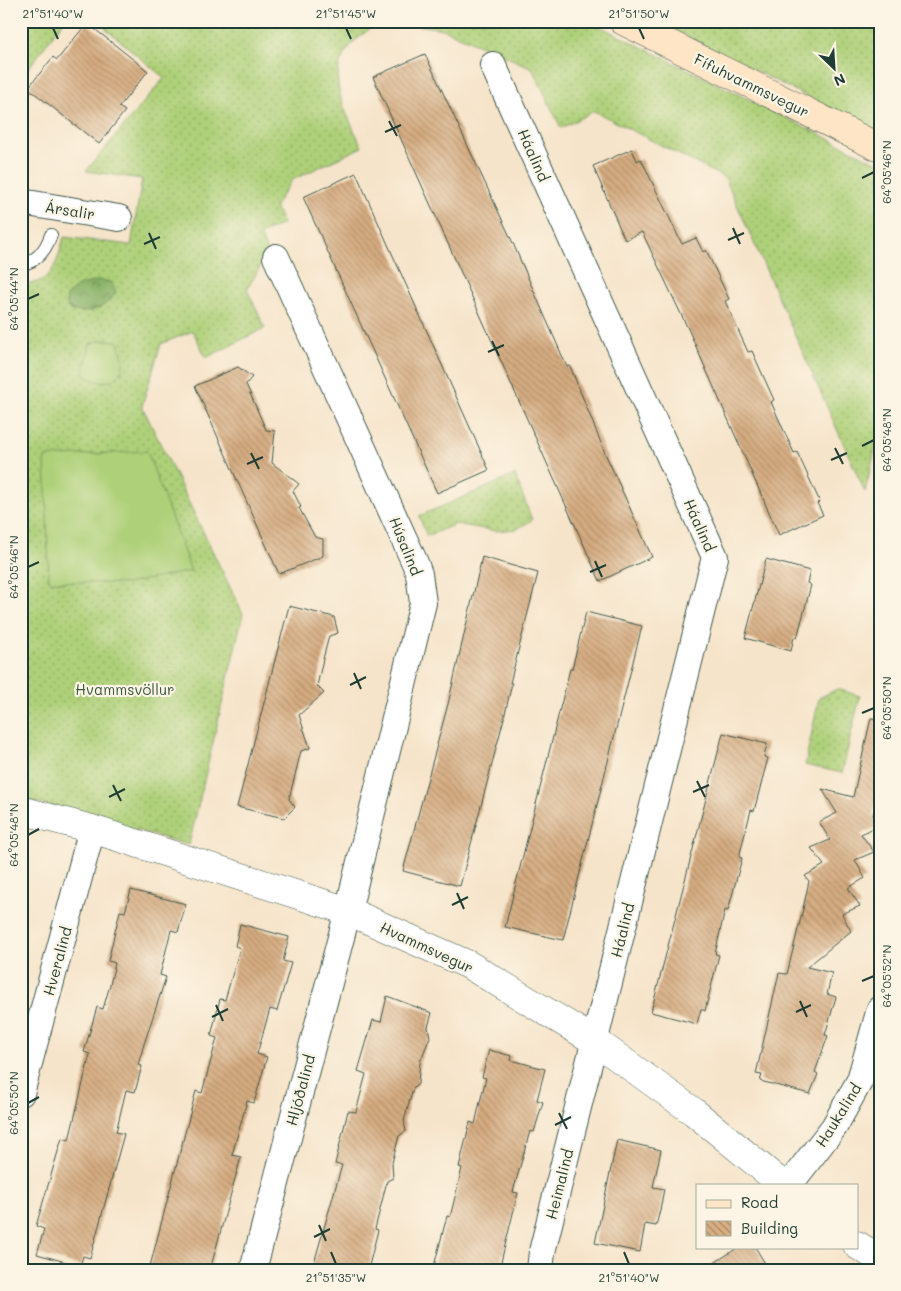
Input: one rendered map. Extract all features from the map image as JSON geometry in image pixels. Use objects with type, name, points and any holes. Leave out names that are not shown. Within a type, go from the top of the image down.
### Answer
[{"type":"main road","name":"Fífuhvammsvegur","points":[[623,21],[880,148]]},
{"type":"street","name":"Háalind","points":[[493,65],[715,557],[595,1041]]},
{"type":"street","name":"Ársalir","points":[[21,202],[119,218]]},
{"type":"street","name":"Húsalind","points":[[276,257],[415,563],[422,593],[422,603],[348,911]]},
{"type":"street","name":"Hvammsvegur","points":[[21,810],[92,829],[348,911],[469,965],[595,1041],[694,1112],[782,1184]]},
{"type":"street","name":"Hveralind","points":[[21,1093],[92,829]]},
{"type":"street","name":"Hljóðalind","points":[[253,1270],[348,911]]},
{"type":"street","name":"Haukalind","points":[[790,1184],[834,1127],[860,1080],[880,1009]]},
{"type":"street","name":"Heimalind","points":[[540,1270],[542,1252],[595,1041]]},
{"type":"street","points":[[858,1245],[880,1259]]},
{"type":"lane","points":[[21,264],[34,259],[42,253],[51,235]]},
{"type":"green space","points":[[21,21],[64,21],[21,78]]},
{"type":"green space","name":"Hvammsvöllur","points":[[97,21],[385,21],[373,27],[356,40],[345,53],[339,66],[340,92],[349,120],[362,147],[292,180],[275,206],[283,224],[260,234],[268,254],[247,289],[265,328],[206,358],[193,331],[161,344],[142,406],[243,614],[189,845],[21,798],[21,284],[40,281],[47,276],[56,263],[64,237],[131,245],[142,179],[86,171],[164,78]]},
{"type":"green space","points":[[388,21],[589,21],[880,164],[880,429],[865,492],[725,178],[594,111],[561,128],[532,68],[443,29]]},
{"type":"green space","points":[[656,21],[880,21],[880,133]]},
{"type":"green space","points":[[100,280],[111,282],[116,292],[107,303],[90,311],[70,310],[66,303],[67,295],[78,286]]},
{"type":"green space","points":[[101,340],[117,341],[123,359],[121,372],[117,377],[106,382],[94,380],[83,373],[90,344]]},
{"type":"green space","points":[[147,451],[191,571],[126,584],[49,581],[45,457]]},
{"type":"green space","points":[[515,475],[532,520],[517,529],[496,531],[456,524],[427,536],[419,516]]},
{"type":"green space","points":[[837,689],[860,696],[842,773],[805,765],[819,698]]},
{"type":"building","points":[[87,23],[148,71],[119,107],[125,111],[99,144],[28,88],[53,57],[57,60]]},
{"type":"building","points":[[425,54],[512,241],[567,367],[570,366],[605,453],[652,557],[600,581],[373,77]]},
{"type":"building","points":[[632,149],[637,161],[641,159],[682,244],[696,238],[703,252],[706,250],[729,299],[725,301],[748,352],[752,351],[774,400],[771,402],[794,453],[797,452],[820,502],[817,503],[823,515],[779,535],[690,333],[642,232],[625,240],[593,166]]},
{"type":"building","points":[[356,173],[489,470],[437,493],[303,197]]},
{"type":"building","points":[[238,367],[252,377],[246,384],[266,430],[275,431],[272,463],[299,484],[293,491],[301,507],[299,508],[315,537],[323,539],[323,556],[279,574],[195,386]]},
{"type":"building","points":[[482,557],[538,573],[510,683],[512,683],[504,718],[460,886],[403,871],[448,704]]},
{"type":"building","points":[[766,559],[810,571],[807,583],[811,585],[797,638],[794,637],[791,651],[745,638]]},
{"type":"building","points":[[289,606],[334,617],[338,633],[329,636],[323,659],[317,686],[324,693],[299,715],[310,748],[301,751],[289,799],[295,807],[284,818],[237,807]]},
{"type":"building","points":[[586,612],[642,626],[563,940],[505,927]]},
{"type":"building","points":[[871,718],[880,719],[880,792],[873,815],[880,825],[861,834],[874,852],[855,860],[865,878],[848,888],[860,906],[842,914],[851,931],[807,967],[832,973],[827,994],[836,997],[825,1035],[828,1036],[815,1072],[818,1074],[810,1094],[760,1081],[762,1075],[756,1074],[779,973],[787,974],[809,881],[805,876],[824,865],[811,848],[830,840],[819,822],[837,813],[822,789],[853,797]]},
{"type":"building","points":[[723,733],[767,744],[764,757],[768,758],[754,811],[751,810],[739,857],[742,858],[728,911],[725,910],[715,954],[719,955],[705,1011],[701,1009],[697,1024],[651,1012]]},
{"type":"building","points":[[131,890],[186,904],[178,932],[171,930],[160,975],[166,977],[138,1065],[142,1066],[135,1092],[126,1090],[116,1132],[124,1134],[90,1258],[83,1256],[80,1266],[37,1254],[44,1229],[36,1226],[62,1138],[69,1140],[90,1054],[84,1052],[97,1007],[103,1009],[110,985],[115,963],[108,961],[120,911],[125,912]]},
{"type":"building","points":[[240,924],[289,937],[283,961],[291,963],[277,1011],[270,1009],[257,1054],[267,1057],[254,1103],[247,1101],[232,1155],[241,1157],[210,1270],[149,1270],[196,1091],[202,1093],[217,1038],[211,1036],[220,999],[225,1000],[240,948],[235,946]]},
{"type":"building","points":[[387,996],[432,1013],[428,1027],[430,1037],[420,1062],[418,1084],[413,1089],[404,1121],[406,1131],[399,1136],[392,1163],[393,1178],[387,1181],[375,1229],[378,1230],[368,1270],[312,1270],[342,1165],[335,1164],[348,1111],[356,1112],[366,1074],[358,1071],[373,1020],[381,1022]]},
{"type":"building","points":[[489,1050],[512,1056],[511,1060],[545,1069],[537,1100],[543,1102],[534,1132],[530,1131],[513,1192],[518,1193],[499,1270],[433,1270],[447,1216],[450,1217],[462,1168],[459,1167],[470,1122],[475,1124],[486,1078],[482,1077]]},
{"type":"building","points":[[617,1140],[661,1150],[653,1187],[664,1189],[660,1210],[656,1226],[645,1224],[640,1252],[595,1243]]},
{"type":"building","points":[[737,1248],[756,1248],[769,1270],[703,1270]]}]
